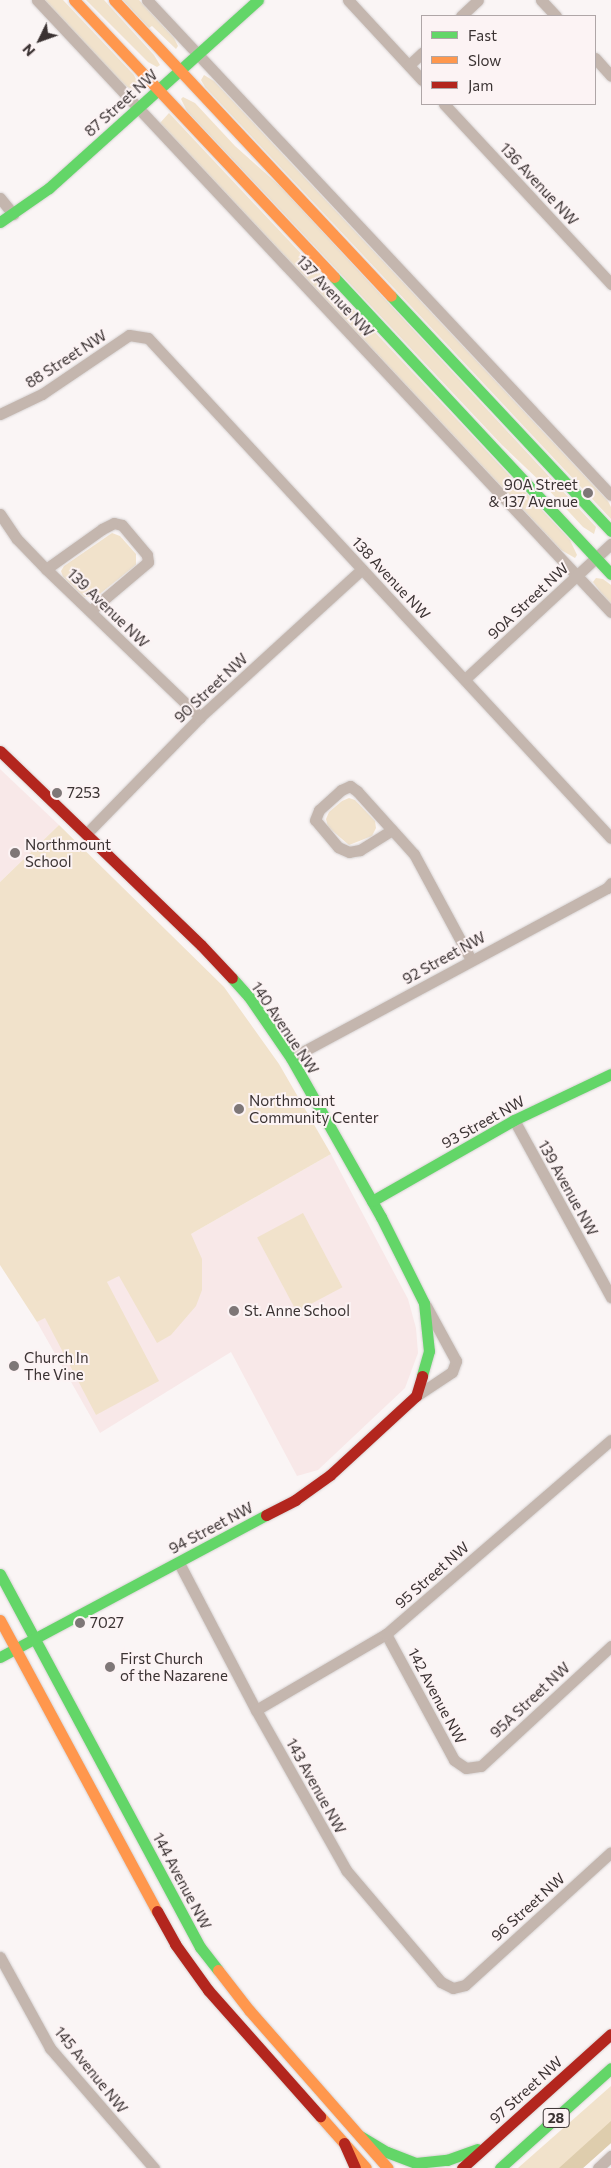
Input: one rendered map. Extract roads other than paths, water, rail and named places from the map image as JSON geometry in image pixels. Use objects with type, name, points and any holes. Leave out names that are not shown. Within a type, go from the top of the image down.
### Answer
[{"type":"street","name":"137 Avenue NW","points":[[37,0],[611,612]]},
{"type":"street","name":"137 Avenue NW","points":[[74,0],[611,574]]},
{"type":"street","points":[[114,0],[611,531]]},
{"type":"street","points":[[147,0],[611,496]]},
{"type":"street","name":"87 Street NW","points":[[0,222],[49,188],[258,0]]},
{"type":"street","points":[[348,0],[421,79]]},
{"type":"street","points":[[462,15],[478,0]]},
{"type":"street","points":[[541,0],[555,15]]},
{"type":"street","points":[[409,66],[421,54]]},
{"type":"street","points":[[596,59],[611,76]]},
{"type":"street","name":"136 Avenue NW","points":[[445,105],[611,284]]},
{"type":"street","points":[[0,198],[13,214]]},
{"type":"street","name":"88 Street NW","points":[[0,414],[42,394],[129,335],[148,338]]},
{"type":"street","name":"138 Avenue NW","points":[[148,338],[611,838]]},
{"type":"street","name":"139 Avenue NW","points":[[0,514],[16,539],[200,718]]},
{"type":"street","points":[[46,569],[102,529],[114,523],[122,525],[147,555],[148,562],[90,610]]},
{"type":"street","name":"90A Street NW","points":[[464,680],[611,544]]},
{"type":"street","name":"90 Street NW","points":[[86,834],[200,718],[362,569]]},
{"type":"street","name":"140 Avenue NW","points":[[0,751],[201,945],[249,997],[291,1058],[372,1201],[424,1303]]},
{"type":"street","points":[[392,830],[360,850],[349,852],[338,847],[315,820],[319,810],[341,790],[350,786],[357,791],[414,854],[471,960]]},
{"type":"street","name":"92 Street NW","points":[[291,1058],[607,888],[611,883]]},
{"type":"street","name":"93 Street NW","points":[[372,1201],[514,1120],[611,1074]]},
{"type":"street","name":"139 Avenue NW","points":[[514,1120],[611,1297]]},
{"type":"street","points":[[416,1396],[429,1351],[424,1303]]},
{"type":"street","name":"94 Street NW","points":[[0,1657],[296,1500],[330,1476],[416,1396],[452,1372],[456,1360],[424,1303]]},
{"type":"street","name":"95 Street NW","points":[[256,1710],[386,1634],[611,1440]]},
{"type":"street","name":"143 Avenue NW","points":[[179,1563],[256,1710],[346,1870],[441,1982],[453,1988],[465,1985]]},
{"type":"street","name":"144 Avenue NW","points":[[0,1574],[200,1947],[249,2010],[388,2168]]},
{"type":"street","points":[[0,1620],[175,1944],[208,1990],[366,2168]]},
{"type":"street","name":"142 Avenue NW","points":[[386,1634],[454,1760],[466,1768]]},
{"type":"street","name":"95A Street NW","points":[[466,1768],[481,1766],[611,1646]]},
{"type":"street","name":"96 Street NW","points":[[465,1985],[611,1852]]},
{"type":"street","name":"145 Avenue NW","points":[[0,1957],[50,2048],[154,2168]]},
{"type":"street","name":"97 Street NW","points":[[462,2168],[611,2034]]},
{"type":"street","name":"28","points":[[500,2168],[611,2068]]},
{"type":"street","points":[[360,2136],[387,2152],[416,2163],[447,2160],[487,2145]]},
{"type":"street","points":[[344,2143],[355,2168]]},
{"type":"street","points":[[598,2168],[611,2156]]},
{"type":"place","name":"90A Street & 137 Avenue","points":[[588,493]]},
{"type":"place","name":"7253","points":[[57,793]]},
{"type":"place","name":"Northmount School","points":[[15,853]]},
{"type":"place","name":"Northmount Community Center","points":[[239,1109]]},
{"type":"place","name":"St. Anne School","points":[[234,1311]]},
{"type":"place","name":"Church In The Vine","points":[[14,1366]]},
{"type":"place","name":"7027","points":[[80,1623]]},
{"type":"place","name":"First Church of the Nazarene","points":[[110,1667]]}]
